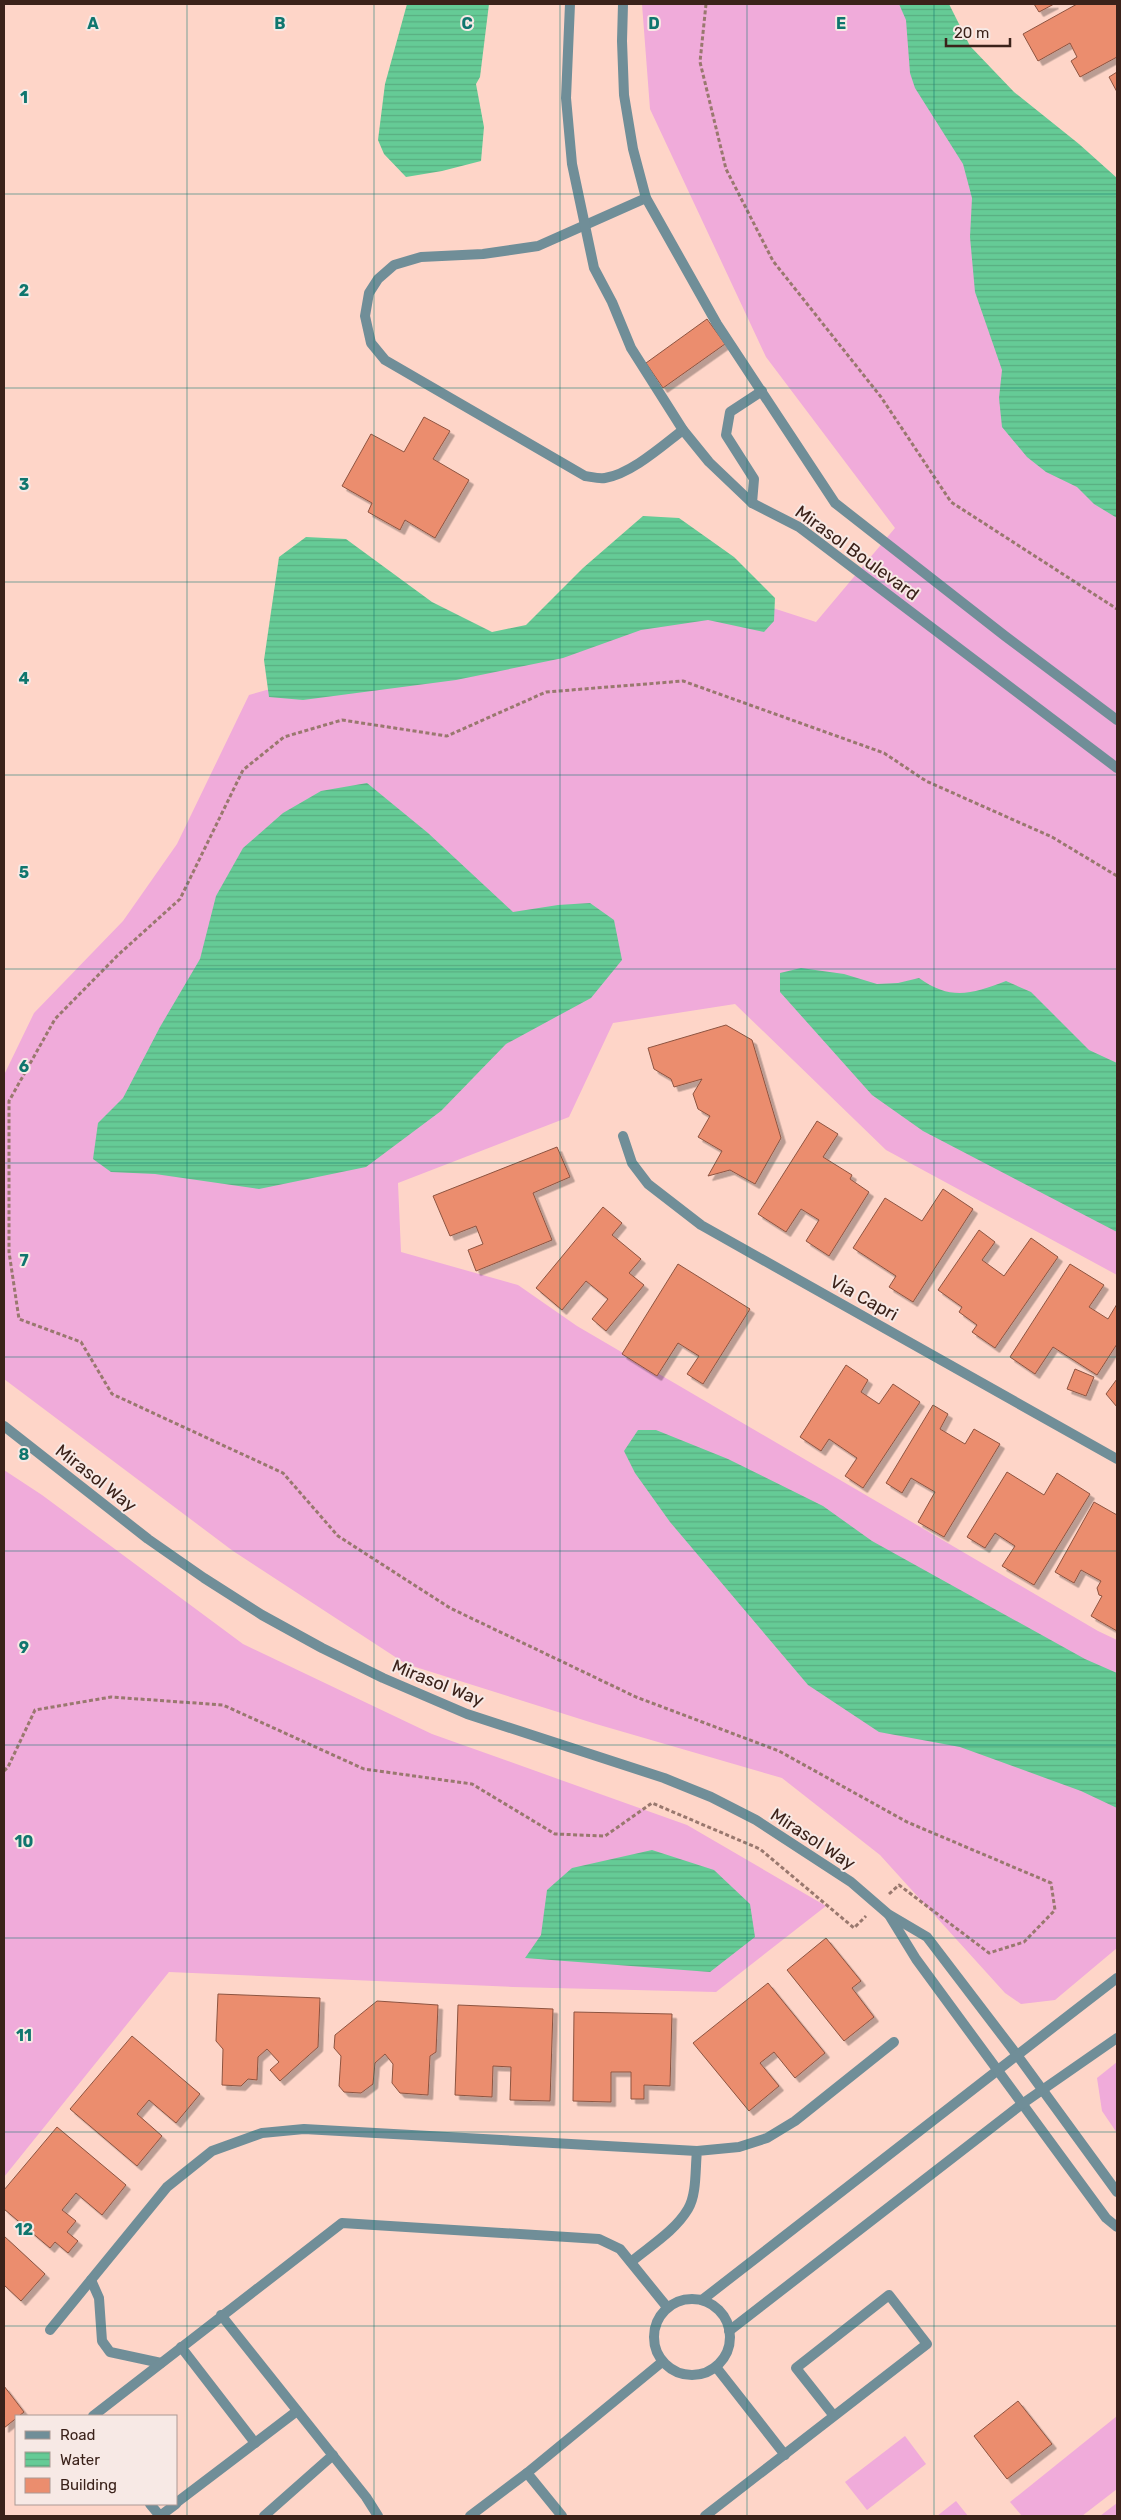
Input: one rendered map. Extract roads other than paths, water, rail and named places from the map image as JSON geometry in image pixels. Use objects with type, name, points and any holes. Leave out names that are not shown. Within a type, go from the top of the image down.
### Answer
[{"type":"street","name":"Mirasol Boulevard","points":[[570,4],[566,98],[572,164],[594,268],[612,302],[630,348],[683,430],[709,462],[752,503],[799,527],[1117,768]]},
{"type":"street","name":"Mirasol Boulevard","points":[[623,4],[624,96],[633,149],[646,198],[717,324],[835,503],[1005,636],[1117,720]]},
{"type":"street","points":[[646,198],[538,246],[483,254],[421,257],[394,265],[378,279],[370,293],[365,316],[371,342],[385,360],[586,476],[602,479],[615,476],[643,460],[683,430]]},
{"type":"street","points":[[752,503],[754,479],[726,435],[730,412],[762,392]]},
{"type":"street","name":"Via Capri","points":[[623,1136],[632,1163],[648,1184],[701,1226],[1117,1458]]},
{"type":"street","name":"Mirasol Way","points":[[4,1426],[148,1539],[262,1615],[322,1648],[383,1678],[467,1714],[664,1778],[711,1797],[756,1820],[851,1882],[888,1914],[926,1937],[1018,2054],[1117,2192]]},
{"type":"street","name":"Mirasol Way","points":[[888,1914],[916,1959],[1022,2104],[1106,2218],[1117,2227]]},
{"type":"street","points":[[702,2300],[1117,1978]]},
{"type":"street","points":[[729,2331],[1022,2104],[1117,2038]]},
{"type":"street","points":[[50,2330],[167,2188],[212,2151],[262,2133],[304,2129],[697,2151],[739,2147],[768,2138],[795,2121],[894,2042]]},
{"type":"street","points":[[631,2262],[670,2230],[688,2208],[692,2195],[697,2151]]},
{"type":"street","points":[[94,2415],[342,2223],[599,2239],[620,2249],[667,2307]]},
{"type":"street","points":[[91,2280],[99,2298],[102,2341],[110,2352],[161,2363]]},
{"type":"street","points":[[705,2516],[927,2344],[889,2295],[796,2368],[834,2416]]},
{"type":"street","points":[[684,2300],[702,2300],[720,2312],[729,2331],[727,2351],[716,2367],[694,2375],[682,2374],[662,2362],[656,2351],[653,2339],[654,2327],[659,2316],[667,2307],[684,2300]]},
{"type":"street","points":[[221,2315],[378,2516]]},
{"type":"street","points":[[181,2347],[255,2443]]},
{"type":"street","points":[[470,2516],[662,2362]]},
{"type":"street","points":[[716,2367],[785,2455]]},
{"type":"street","points":[[178,2502],[297,2411]]},
{"type":"street","points":[[264,2516],[333,2456]]},
{"type":"street","points":[[526,2473],[562,2516]]},
{"type":"street","points":[[151,2505],[160,2516],[175,2505]]},
{"type":"water","points":[[407,4],[489,4],[480,77],[476,84],[484,127],[481,161],[442,171],[406,177],[384,154],[378,140],[385,84]]},
{"type":"water","points":[[899,4],[949,4],[970,46],[1014,92],[1079,144],[1117,178],[1117,518],[1094,504],[1077,487],[1046,472],[1027,457],[1002,427],[999,398],[1002,370],[975,292],[970,237],[972,198],[963,164],[915,88],[910,73],[906,20]]},
{"type":"water","points":[[643,516],[679,518],[734,557],[775,598],[774,621],[764,632],[708,620],[641,630],[563,658],[456,680],[303,700],[269,697],[264,660],[279,557],[306,537],[346,539],[432,602],[492,632],[526,625],[583,568]]},
{"type":"water","points":[[367,783],[428,833],[513,912],[558,905],[590,903],[614,920],[622,960],[591,998],[506,1044],[441,1111],[366,1167],[259,1189],[155,1174],[111,1172],[93,1159],[98,1123],[123,1098],[160,1027],[200,959],[216,896],[243,848],[283,813],[321,791]]},
{"type":"water","points":[[801,968],[844,974],[877,984],[898,983],[919,978],[941,990],[962,993],[983,989],[1006,981],[1031,992],[1089,1050],[1117,1063],[1117,1232],[923,1131],[872,1095],[780,992],[780,973]]},
{"type":"water","points":[[638,1430],[656,1430],[728,1459],[823,1506],[872,1541],[1085,1659],[1117,1673],[1117,1808],[1081,1791],[960,1747],[879,1732],[808,1685],[670,1522],[635,1473],[624,1451]]},
{"type":"water","points":[[652,1850],[714,1870],[750,1904],[755,1937],[710,1972],[525,1958],[541,1935],[547,1890],[572,1868]]}]
